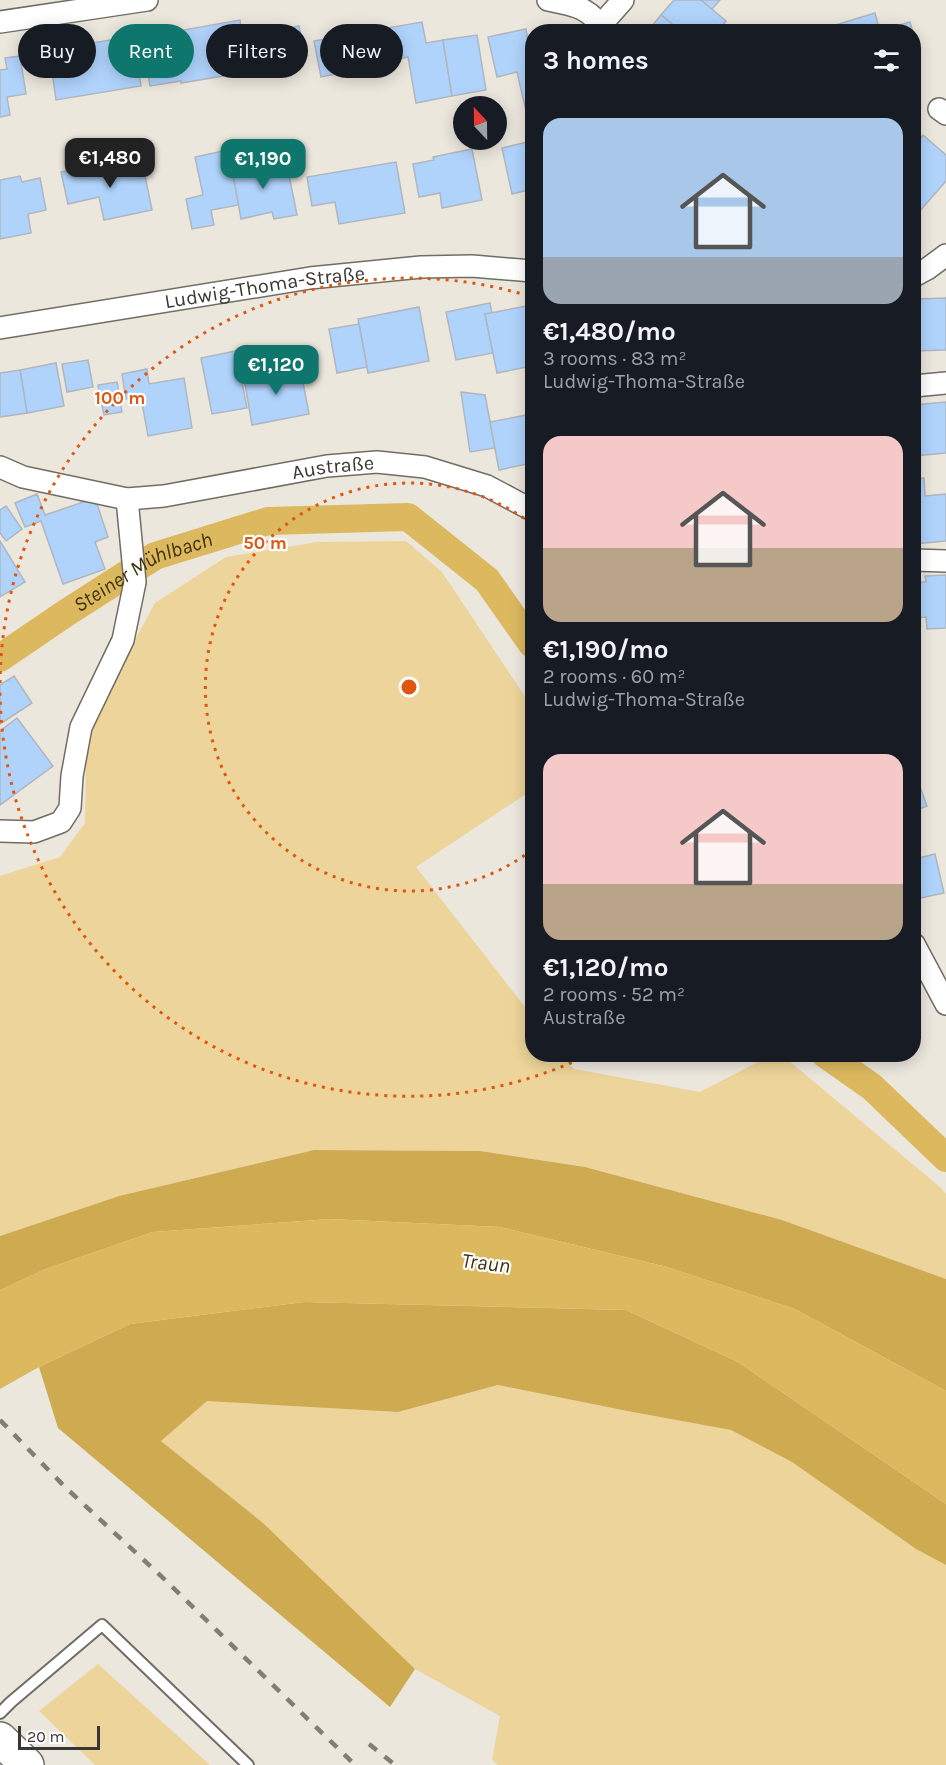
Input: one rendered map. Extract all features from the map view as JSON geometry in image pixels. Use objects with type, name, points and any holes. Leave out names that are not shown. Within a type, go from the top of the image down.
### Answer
[{"type":"main road","points":[[0,1739],[27,1765]]},
{"type":"street","points":[[0,22],[147,0]]},
{"type":"street","points":[[548,0],[577,5],[599,24]]},
{"type":"street","points":[[606,24],[623,0]]},
{"type":"street","points":[[921,271],[946,255]]},
{"type":"street","name":"Ludwig-Thoma-Straße","points":[[0,328],[310,278],[431,267],[472,266],[525,270]]},
{"type":"street","points":[[921,385],[946,383]]},
{"type":"street","name":"Austraße","points":[[0,467],[23,477],[127,500],[164,496],[327,466],[377,462],[425,467],[477,482],[525,506]]},
{"type":"street","points":[[0,831],[34,832],[61,822],[70,808],[72,776],[81,727],[123,640],[135,582],[127,500]]},
{"type":"street","points":[[921,560],[946,561]]},
{"type":"street","points":[[921,957],[946,1004]]},
{"type":"lane","points":[[0,1713],[102,1625],[248,1765]]},
{"type":"shaded area","points":[[406,541],[442,572],[525,696],[525,795],[416,867],[525,1007],[525,1062],[568,1062],[574,1069],[700,1092],[758,1062],[790,1062],[946,1194],[946,1279],[782,1220],[585,1167],[480,1151],[314,1150],[119,1196],[0,1236],[0,876],[60,857],[85,823],[86,758],[99,706],[155,603],[226,557],[317,542]]},
{"type":"shaded area","points":[[314,1150],[480,1151],[585,1167],[782,1220],[946,1279],[946,1391],[795,1309],[667,1267],[500,1227],[330,1219],[153,1232],[43,1270],[0,1290],[0,1236],[119,1196]]},
{"type":"shaded area","points":[[304,1302],[626,1310],[738,1362],[946,1504],[946,1565],[916,1549],[792,1462],[731,1430],[498,1385],[398,1412],[207,1401],[161,1441],[263,1523],[415,1669],[390,1707],[58,1428],[39,1367],[130,1324]]},
{"type":"shaded area","points":[[498,1385],[732,1430],[792,1462],[916,1549],[946,1565],[946,1765],[498,1765],[492,1760],[500,1716],[415,1669],[263,1523],[161,1441],[207,1400],[398,1412]]},
{"type":"shaded area","points":[[98,1664],[210,1765],[95,1765],[39,1711]]},
{"type":"water","name":"Traun","points":[[330,1219],[500,1227],[667,1267],[795,1309],[946,1391],[946,1504],[738,1362],[626,1310],[304,1302],[130,1324],[39,1367],[0,1389],[0,1290],[43,1270],[153,1232]]},
{"type":"building","points":[[674,0],[701,0],[726,21],[724,24],[672,24],[661,15]]},
{"type":"building","points":[[701,0],[720,0],[712,9]]},
{"type":"building","points":[[875,13],[878,24],[839,24]]},
{"type":"building","points":[[661,15],[672,24],[654,24]]},
{"type":"building","points":[[240,20],[241,24],[217,24]]},
{"type":"building","points":[[422,22],[426,43],[443,40],[452,96],[416,103],[408,57],[403,58],[403,25]]},
{"type":"building","points":[[206,26],[206,78],[211,78],[150,86],[149,78],[194,78],[194,28]]},
{"type":"building","points":[[525,29],[525,107],[517,72],[497,77],[488,37]]},
{"type":"building","points":[[477,35],[486,90],[452,96],[443,40]]},
{"type":"building","points":[[108,40],[108,78],[140,78],[141,86],[56,100],[53,78],[96,78],[96,42]]},
{"type":"building","points":[[320,40],[320,72],[314,41]]},
{"type":"building","points":[[18,56],[18,78],[23,78],[26,94],[7,97],[10,115],[0,117],[0,70],[7,69],[5,58]]},
{"type":"building","points":[[923,135],[946,155],[946,181],[921,210],[921,137]]},
{"type":"building","points":[[525,143],[525,191],[512,194],[502,150]]},
{"type":"building","points":[[228,150],[239,205],[211,210],[214,225],[192,229],[186,199],[203,195],[195,157]]},
{"type":"building","points":[[472,150],[482,200],[442,208],[440,193],[419,197],[413,164],[434,160],[433,157]]},
{"type":"building","points":[[265,156],[269,173],[288,170],[297,215],[274,219],[272,212],[241,219],[231,163]]},
{"type":"building","points":[[142,161],[152,210],[104,220],[99,197],[68,204],[61,172],[94,165],[95,171]]},
{"type":"building","points":[[396,162],[405,213],[339,224],[335,202],[312,206],[307,177]]},
{"type":"building","points":[[20,176],[22,182],[40,178],[46,210],[28,214],[31,233],[0,239],[0,180]]},
{"type":"building","points":[[946,298],[946,350],[921,351],[921,299]]},
{"type":"building","points":[[490,303],[492,313],[485,314],[493,353],[456,360],[446,312]]},
{"type":"building","points":[[525,306],[525,367],[497,373],[485,314]]},
{"type":"building","points":[[419,307],[429,361],[368,373],[358,319]]},
{"type":"building","points":[[359,324],[367,367],[337,373],[329,329]]},
{"type":"building","points":[[236,351],[247,408],[212,414],[201,358]]},
{"type":"building","points":[[88,360],[93,387],[67,392],[62,364]]},
{"type":"building","points":[[56,363],[64,406],[27,413],[20,370]]},
{"type":"building","points":[[300,367],[309,414],[252,425],[244,378]]},
{"type":"building","points":[[147,369],[149,384],[184,378],[192,428],[148,436],[141,397],[126,399],[122,374]]},
{"type":"building","points":[[20,370],[27,413],[0,417],[0,373]]},
{"type":"building","points":[[117,382],[122,412],[104,415],[98,385]]},
{"type":"building","points":[[461,392],[485,395],[495,448],[470,452]]},
{"type":"building","points":[[946,402],[946,453],[921,455],[921,404]]},
{"type":"building","points":[[525,415],[525,464],[499,470],[490,422]]},
{"type":"building","points":[[921,478],[924,478],[925,496],[946,494],[946,541],[921,543]]},
{"type":"building","points":[[37,494],[45,515],[95,498],[108,537],[95,542],[105,569],[63,584],[41,521],[25,527],[15,503]]},
{"type":"building","points":[[6,506],[22,529],[6,541],[0,533],[0,510]]},
{"type":"building","points":[[0,541],[25,582],[0,597]]},
{"type":"building","points":[[946,575],[946,628],[927,629],[926,617],[921,617],[921,582],[926,582],[925,576]]},
{"type":"building","points":[[14,676],[32,703],[0,724],[0,685]]},
{"type":"building","points":[[17,718],[53,766],[0,805],[0,731]]},
{"type":"building","points":[[921,789],[927,806],[921,808]]},
{"type":"building","points":[[935,854],[944,893],[921,898],[921,857]]},
{"type":"waterway","name":"Steiner Mühlbach","points":[[0,658],[155,556],[268,521],[408,517],[487,580],[525,634]]},
{"type":"waterway","name":"Steiner Mühlbach","points":[[836,1062],[872,1087],[946,1158]]},
{"type":"railway","points":[[0,1420],[65,1487],[161,1576],[355,1765]]},
{"type":"railway","points":[[369,1744],[395,1765]]}]
